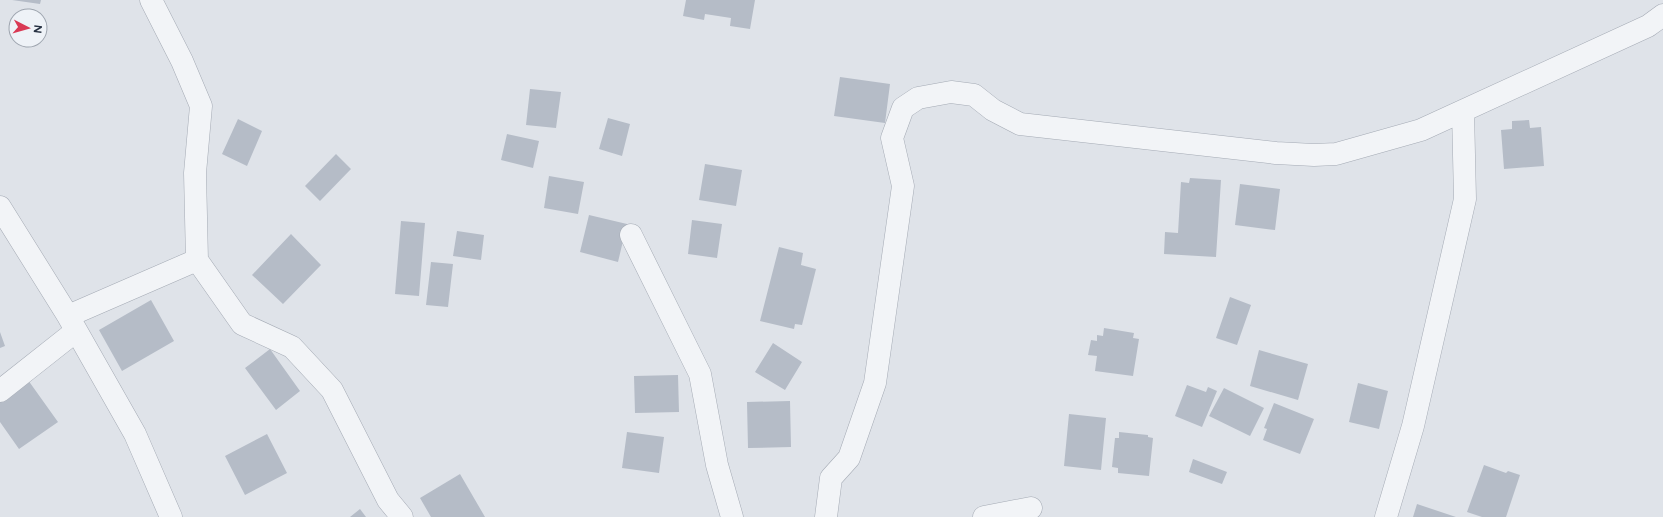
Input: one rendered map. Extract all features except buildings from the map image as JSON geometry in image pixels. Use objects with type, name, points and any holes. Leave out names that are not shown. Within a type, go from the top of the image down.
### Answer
[{"type":"street","points":[[151,0],[182,61],[201,106],[195,173],[197,260],[242,324],[292,347],[332,390],[388,500],[402,517]]},
{"type":"street","points":[[826,517],[831,478],[849,458],[875,383],[903,186],[892,138],[903,108],[918,98],[951,92],[974,95],[993,110],[1020,124],[1268,152],[1314,155],[1336,154],[1421,130],[1648,26],[1663,15]]},
{"type":"street","points":[[1386,517],[1413,426],[1465,199],[1463,110]]},
{"type":"street","points":[[0,207],[72,323],[135,434],[171,517]]},
{"type":"street","points":[[631,235],[700,374],[717,465],[732,517]]},
{"type":"street","points":[[0,391],[72,323],[197,260]]},
{"type":"street","points":[[984,517],[1031,508]]}]
